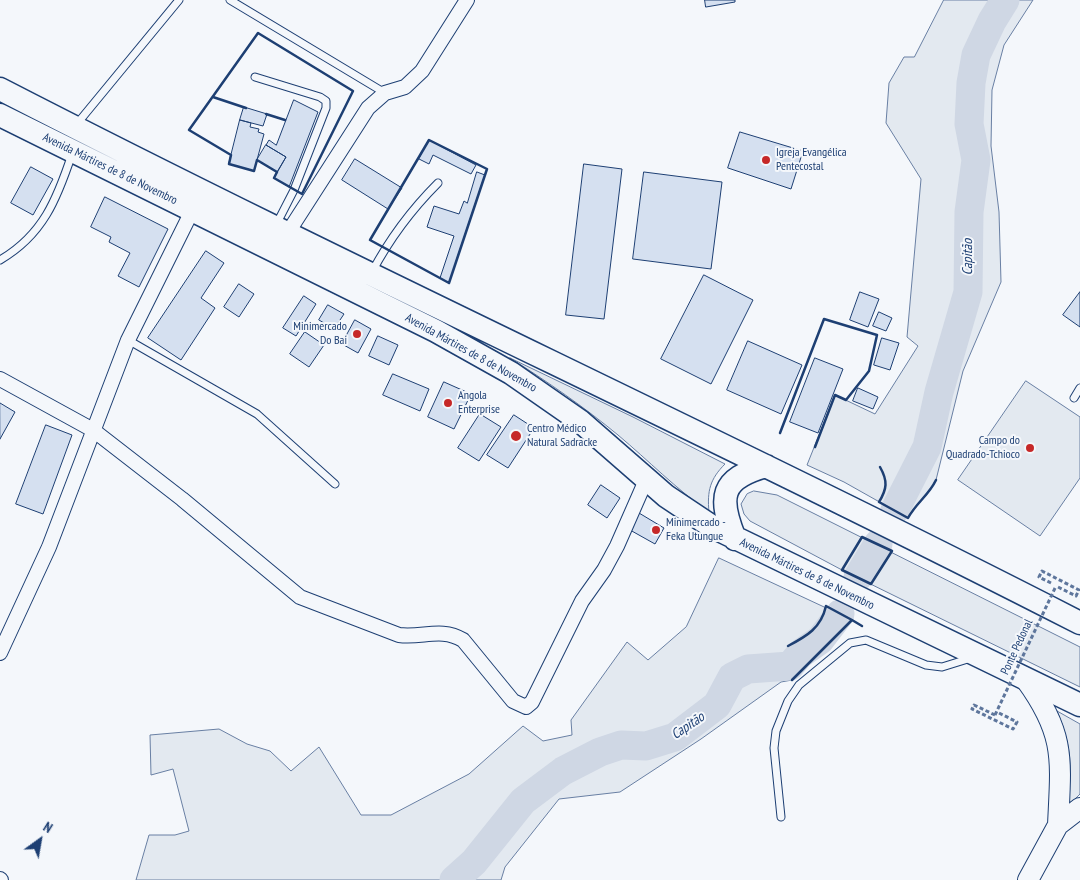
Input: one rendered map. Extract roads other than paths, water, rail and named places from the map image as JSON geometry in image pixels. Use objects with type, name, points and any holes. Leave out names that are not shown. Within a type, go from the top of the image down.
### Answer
[{"type":"main road","name":"Avenida Mártires de 8 de Novembro","points":[[0,89],[74,128],[766,466],[1080,623]]},
{"type":"main road","name":"Avenida Mártires de 8 de Novembro","points":[[0,115],[193,209],[436,332],[511,373],[580,421],[646,480],[687,511],[735,539],[1080,705]]},
{"type":"main road","points":[[735,539],[725,508],[726,491],[734,480],[740,476],[766,466]]},
{"type":"street","points":[[281,230],[368,108],[385,93],[405,87],[422,71],[467,0]]},
{"type":"street","points":[[0,653],[49,548],[128,340],[193,209]]},
{"type":"street","points":[[0,379],[93,430],[182,499],[300,598],[399,635],[415,637],[442,633],[452,634],[463,640],[513,701],[526,707],[532,702],[582,601],[604,570],[617,546],[646,480]]},
{"type":"street","points":[[1026,680],[1044,703],[1056,734],[1061,761],[1058,825]]},
{"type":"street","points":[[1028,880],[1058,825],[1080,808]]},
{"type":"lane","points":[[74,128],[179,0]]},
{"type":"lane","points":[[230,0],[385,93]]},
{"type":"lane","points":[[255,78],[320,97],[326,101],[326,108],[294,190],[281,230]]},
{"type":"lane","points":[[0,260],[19,249],[43,222],[58,198],[74,150]]},
{"type":"lane","points":[[370,274],[384,248],[411,210],[438,183]]},
{"type":"lane","points":[[128,340],[258,414],[335,484]]},
{"type":"lane","points":[[1074,398],[1080,388]]},
{"type":"lane","points":[[781,817],[774,748],[776,731],[788,701],[799,685],[829,660],[850,643],[866,640],[926,665],[942,667],[977,656]]},
{"type":"waterway","name":"Capitão","points":[[895,510],[927,447],[939,392],[968,292],[969,212],[976,160],[969,124],[971,83],[976,55],[992,21],[1005,0]]},
{"type":"waterway","name":"Capitão","points":[[858,577],[878,544]]},
{"type":"waterway","name":"Capitão","points":[[454,880],[474,862],[523,801],[563,771],[600,752],[621,745],[646,746],[675,737],[717,705],[732,677],[748,669],[790,666],[800,654],[820,640],[840,614]]},
{"type":"place","name":"Igreja Evangélica Pentecostal","points":[[766,160]]},
{"type":"place","name":"Minimercado Do Bai","points":[[357,334]]},
{"type":"place","name":"Angola Enterprise","points":[[448,403]]},
{"type":"place","name":"Centro Médico Natural Sadracke","points":[[516,436]]},
{"type":"place","name":"Campo do Quadrado-Tchioco","points":[[1030,448]]},
{"type":"place","name":"Minimercado - Feka Utungue","points":[[656,530]]}]
